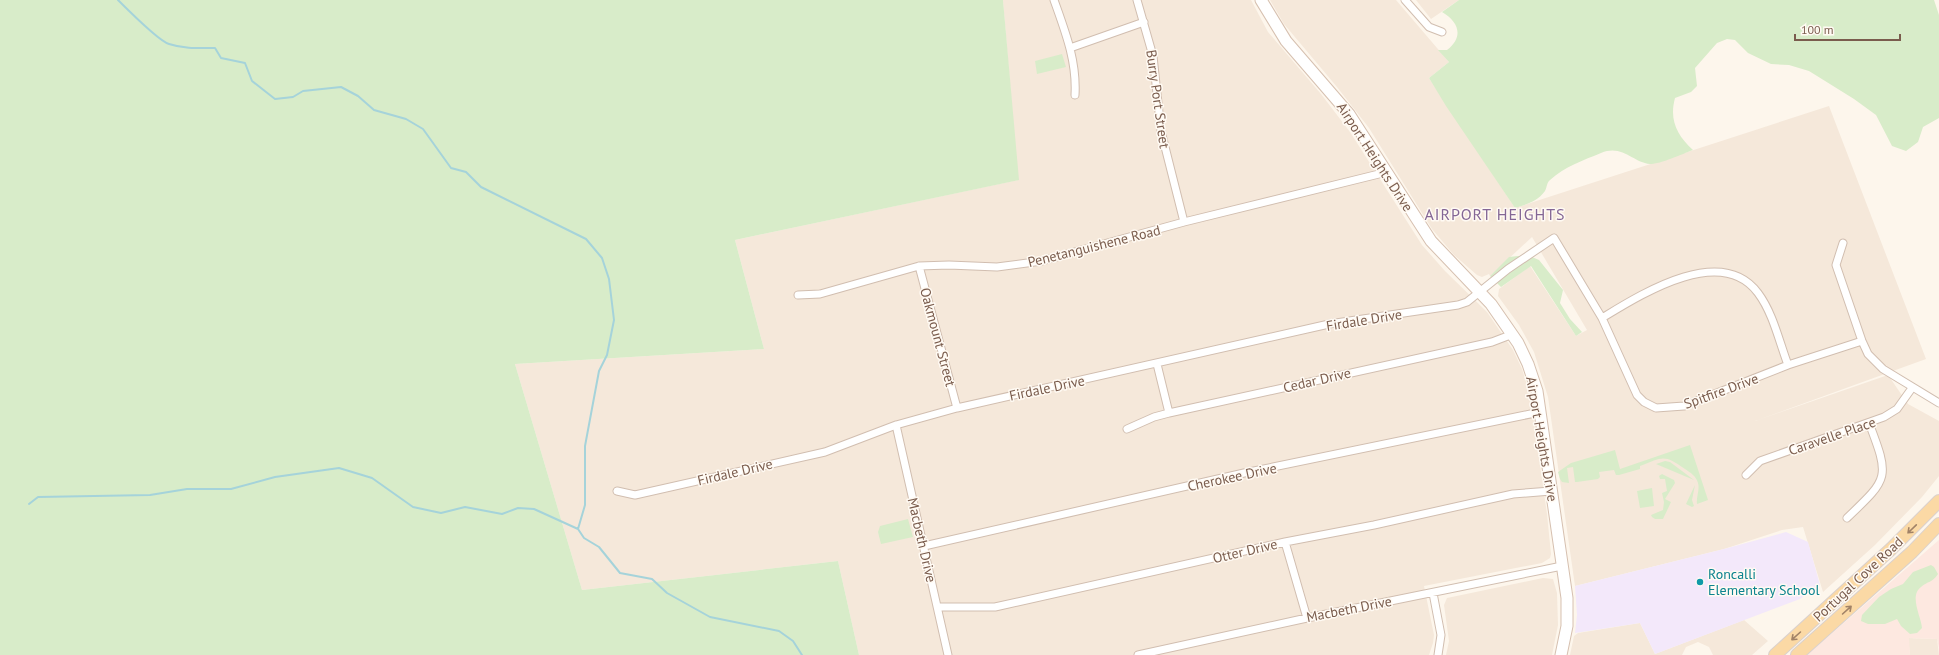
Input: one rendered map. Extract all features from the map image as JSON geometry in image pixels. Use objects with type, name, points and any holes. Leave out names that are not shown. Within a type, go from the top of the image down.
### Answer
[{"type":"main road","name":"Portugal Cove Road","points":[[1775,655],[1891,549],[1939,501]]},
{"type":"main road","name":"Portugal Cove Road","points":[[1797,655],[1912,552],[1939,524]]},
{"type":"street","points":[[1054,0],[1070,48],[1076,76],[1076,95]]},
{"type":"street","name":"Burry Port Street","points":[[1137,0],[1153,56],[1160,131],[1184,222]]},
{"type":"street","name":"Airport Heights Drive","points":[[1261,0],[1286,41],[1349,114],[1437,248],[1491,304],[1513,334],[1533,377],[1540,412],[1562,566],[1567,616],[1561,655]]},
{"type":"street","points":[[1405,0],[1429,27],[1442,32]]},
{"type":"street","points":[[1070,48],[1144,22]]},
{"type":"street","name":"Penetanguishene Road","points":[[798,295],[820,294],[919,266],[949,265],[997,267],[1020,265],[1056,257],[1184,222],[1387,172]]},
{"type":"street","name":"Firdale Drive","points":[[617,491],[635,495],[824,452],[896,425],[956,408],[1157,364],[1329,324],[1450,307],[1466,302],[1479,291],[1554,238]]},
{"type":"street","name":"Spitfire Drive","points":[[1554,238],[1602,318],[1637,395],[1644,402],[1656,408],[1684,406],[1788,365],[1862,341]]},
{"type":"street","points":[[1843,243],[1836,264],[1862,341],[1868,354],[1880,367],[1912,388],[1939,403]]},
{"type":"street","name":"Oakmount Street","points":[[919,266],[956,408]]},
{"type":"street","points":[[1602,318],[1642,294],[1698,273],[1728,272],[1748,283],[1762,300],[1788,365]]},
{"type":"street","name":"Cedar Drive","points":[[1127,428],[1154,417],[1169,413],[1492,342],[1513,334]]},
{"type":"street","points":[[1157,364],[1169,413]]},
{"type":"street","name":"Caravelle Place","points":[[1746,475],[1760,461],[1869,423],[1892,412],[1912,388]]},
{"type":"street","name":"Cherokee Drive","points":[[924,546],[1237,475],[1540,412]]},
{"type":"street","points":[[1847,518],[1872,494],[1879,485],[1884,471],[1882,460],[1869,423]]},
{"type":"street","name":"Macbeth Drive","points":[[896,425],[948,655]]},
{"type":"street","name":"Otter Drive","points":[[938,608],[995,607],[1285,542],[1374,525],[1512,494],[1552,491]]},
{"type":"street","points":[[1285,542],[1307,618]]},
{"type":"street","name":"Macbeth Drive","points":[[1138,655],[1307,618],[1562,566]]},
{"type":"street","points":[[1433,593],[1441,635],[1438,655]]},
{"type":"shaded area","points":[[1003,0],[1251,0],[1268,32],[1321,94],[1350,132],[1422,245],[1445,271],[1487,312],[1513,350],[1522,369],[1530,395],[1547,514],[1551,554],[1550,558],[1542,563],[1424,586],[1434,635],[1429,655],[859,655],[838,561],[582,590],[515,364],[764,349],[735,240],[1018,180]]},
{"type":"shaded area","points":[[1270,0],[1396,0],[1449,62],[1429,78],[1515,208],[1829,106],[1926,359],[1755,421],[1888,375],[1908,404],[1939,421],[1939,476],[1922,497],[1875,545],[1823,592],[1803,527],[1782,530],[1724,549],[1575,586],[1548,397],[1534,352],[1519,325],[1498,296],[1499,289],[1530,266],[1576,336],[1587,330],[1532,237],[1490,276],[1489,274],[1482,277],[1477,275],[1454,255],[1432,229],[1369,128],[1284,24]]},
{"type":"shaded area","points":[[1416,0],[1459,0],[1431,19]]},
{"type":"shaded area","points":[[1786,532],[1808,542],[1820,585],[1800,599],[1655,654],[1640,623],[1575,633],[1577,615],[1575,586]]},
{"type":"shaded area","points":[[1939,540],[1939,648],[1937,639],[1909,638],[1910,655],[1807,655]]},
{"type":"shaded area","points":[[1543,578],[1553,579],[1557,593],[1558,625],[1552,655],[1446,655],[1449,641],[1444,605],[1447,598]]},
{"type":"shaded area","points":[[1744,620],[1768,641],[1752,655],[1713,655],[1709,647],[1698,642],[1686,647],[1682,655],[1570,655],[1574,636],[1578,633],[1640,623],[1655,654]]},
{"type":"shaded area","points":[[1908,638],[1937,639],[1939,655],[1910,655]]},
{"type":"green space","points":[[0,0],[1003,0],[1019,180],[735,240],[764,349],[515,364],[582,590],[838,561],[859,655],[0,655]]},
{"type":"green space","points":[[1459,0],[1934,0],[1939,15],[1939,118],[1923,127],[1918,142],[1906,151],[1892,146],[1876,115],[1854,99],[1809,71],[1789,65],[1771,64],[1748,53],[1735,40],[1727,39],[1717,43],[1695,68],[1697,86],[1691,92],[1675,98],[1673,113],[1676,127],[1683,139],[1693,150],[1655,164],[1638,161],[1622,152],[1609,151],[1601,153],[1561,171],[1549,181],[1545,191],[1539,198],[1515,208],[1446,106],[1429,78],[1449,62],[1438,50],[1447,50],[1452,45],[1456,40],[1457,30],[1456,25],[1452,20],[1442,12]]},
{"type":"green space","points":[[1062,54],[1066,67],[1037,74],[1035,61]]},
{"type":"green space","points":[[1509,257],[1532,257],[1539,260],[1563,290],[1560,303],[1570,319],[1582,332],[1576,336],[1531,266],[1501,287],[1490,276]]},
{"type":"green space","points":[[1690,445],[1708,500],[1697,504],[1698,483],[1696,478],[1687,470],[1668,459],[1659,459],[1640,466],[1640,469],[1619,475],[1616,475],[1614,470],[1599,472],[1600,477],[1598,479],[1577,482],[1575,482],[1573,467],[1567,468],[1569,483],[1562,482],[1558,472],[1571,463],[1615,450],[1620,469]]},
{"type":"green space","points":[[1665,461],[1670,462],[1694,480],[1656,464]]},
{"type":"green space","points":[[1662,474],[1674,480],[1675,483],[1665,499],[1671,502],[1663,519],[1655,519],[1651,515],[1663,510],[1664,502],[1662,493],[1667,491],[1665,479],[1660,479],[1659,476]]},
{"type":"green space","points":[[1695,485],[1692,500],[1694,506],[1692,507],[1686,504]]},
{"type":"green space","points":[[1652,488],[1654,506],[1640,508],[1637,491]]},
{"type":"green space","points":[[908,519],[913,537],[881,544],[878,532],[880,526]]},
{"type":"green space","points":[[1931,565],[1938,574],[1934,579],[1921,587],[1916,596],[1922,628],[1917,633],[1910,634],[1901,626],[1897,619],[1885,624],[1868,624],[1861,621],[1862,615],[1879,597],[1891,589],[1903,584],[1913,572]]},
{"type":"waterway","points":[[118,0],[164,42],[175,46],[215,48],[221,58],[245,63],[252,81],[275,99],[293,97],[303,91],[341,87],[358,96],[374,110],[406,119],[423,129],[451,168],[466,172],[481,187],[586,239],[602,258],[609,279],[614,320],[607,355],[599,371],[585,446],[585,505],[578,529]]},
{"type":"waterway","points":[[29,504],[38,497],[150,495],[187,489],[231,489],[275,477],[339,468],[372,478],[413,507],[441,513],[465,507],[502,514],[518,508],[534,509],[578,529],[584,538],[599,547],[620,573],[652,579],[667,593],[710,617],[779,631],[793,641],[802,655]]},
{"type":"place","name":"Roncalli Elementary School","points":[[1700,582]]},
{"type":"district","name":"AIRPORT HEIGHTS","points":[[1495,214]]}]
